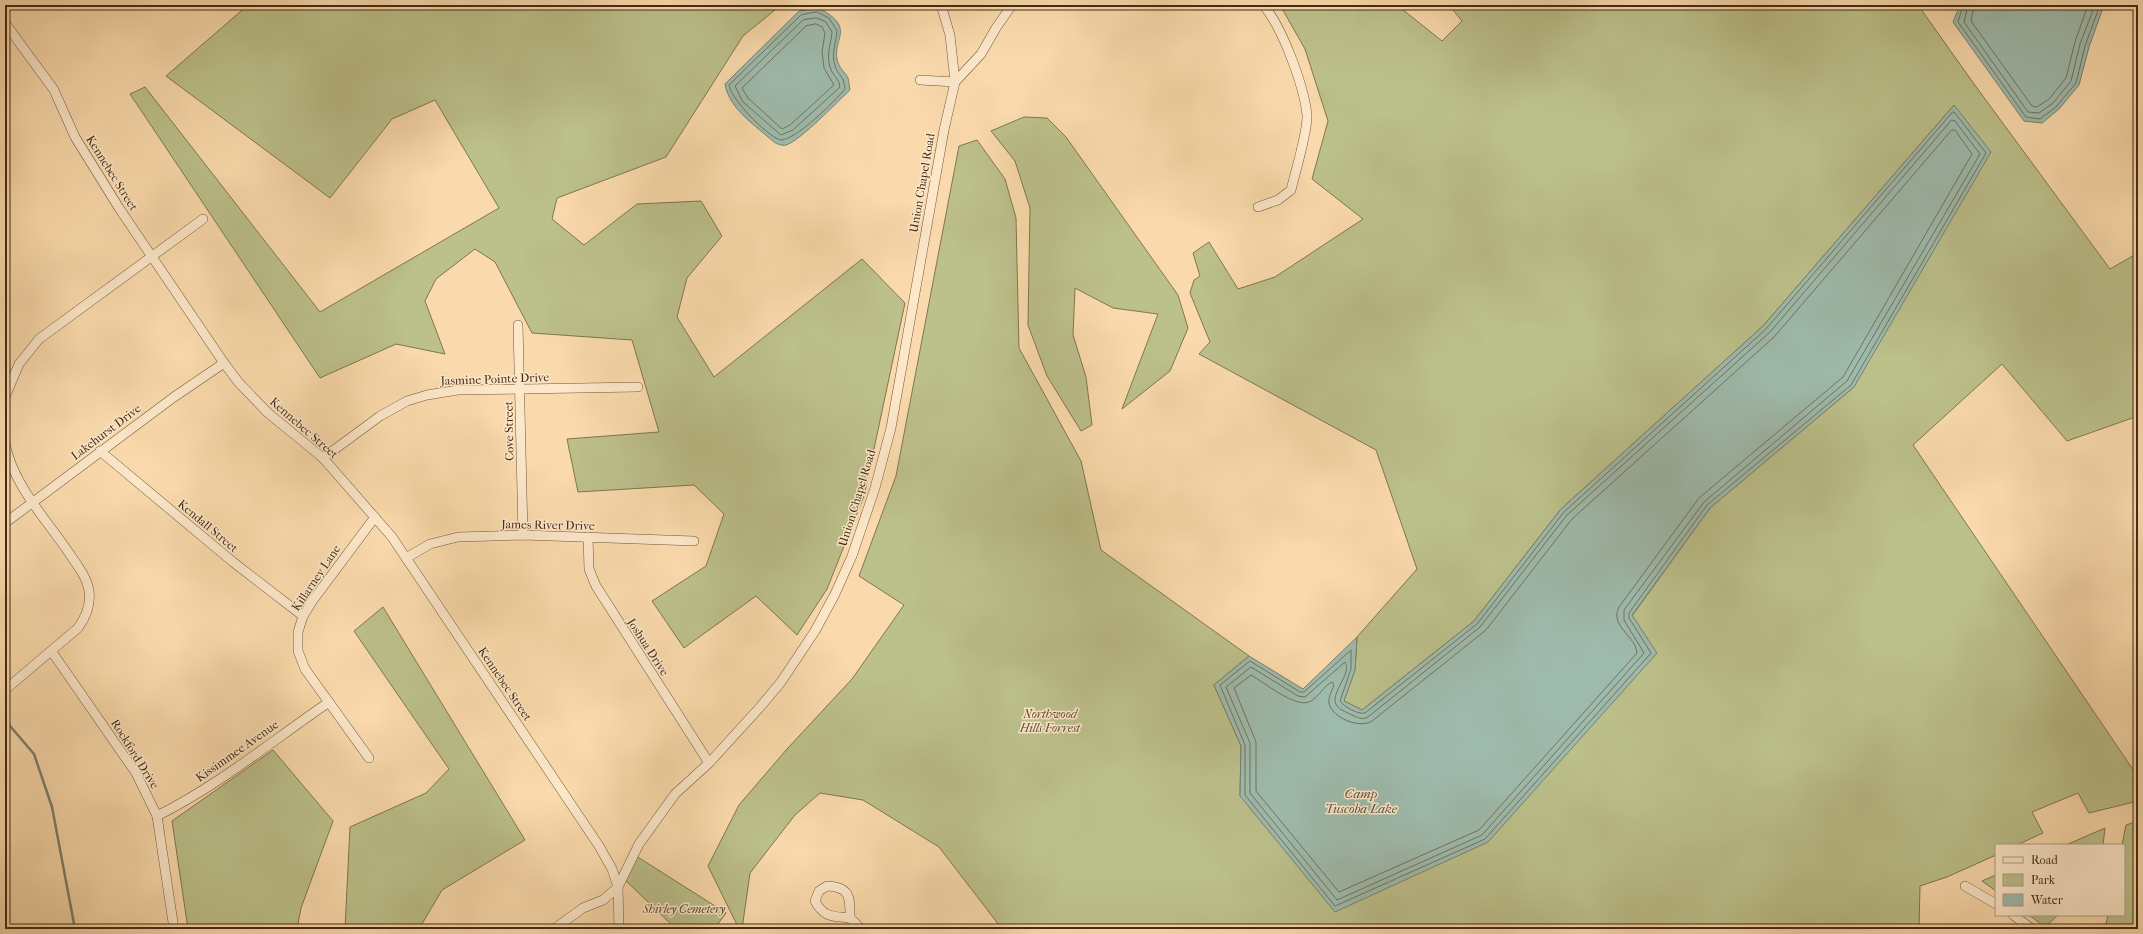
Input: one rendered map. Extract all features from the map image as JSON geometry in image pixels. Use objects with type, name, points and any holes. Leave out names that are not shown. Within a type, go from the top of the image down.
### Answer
[{"type":"street","name":"Union Chapel Road","points":[[619,929],[618,888],[639,844],[662,810],[675,794],[709,763],[761,706],[793,665],[815,631],[835,594],[863,524],[890,428],[944,130],[955,82],[950,35],[941,5]]},
{"type":"street","points":[[920,80],[955,82],[981,54],[996,28],[1012,5]]},
{"type":"street","points":[[1258,207],[1278,200],[1291,190],[1307,116],[1302,92],[1289,54],[1270,14],[1262,5]]},
{"type":"street","name":"Kennebec Street","points":[[5,23],[9,36],[54,90],[75,137],[153,257],[224,362],[253,398],[268,413],[323,458],[392,537],[587,828],[612,868],[618,888]]},
{"type":"street","points":[[5,397],[19,364],[39,339],[203,219]]},
{"type":"street","name":"Cove Street","points":[[518,325],[524,535]]},
{"type":"street","name":"Lakehurst Drive","points":[[5,523],[100,451],[224,362]]},
{"type":"street","name":"Jasmine Pointe Drive","points":[[323,458],[380,416],[407,401],[428,394],[453,390],[638,387]]},
{"type":"street","points":[[5,443],[13,468],[32,502],[81,571],[89,590],[89,600],[84,620],[78,628],[52,652],[5,690]]},
{"type":"street","name":"Kendall Street","points":[[100,451],[233,562],[303,616]]},
{"type":"street","name":"Killarney Lane","points":[[369,758],[305,669],[298,651],[298,632],[303,616],[375,517]]},
{"type":"street","name":"James River Drive","points":[[406,558],[439,540],[458,537],[524,535],[694,541]]},
{"type":"street","name":"Joshua Drive","points":[[588,537],[589,569],[596,586],[709,763]]},
{"type":"street","name":"Rockford Drive","points":[[52,652],[136,773],[157,816],[174,929]]},
{"type":"street","name":"Kissimmee Avenue","points":[[157,816],[188,800],[329,702]]},
{"type":"street","points":[[1965,886],[1995,903]]},
{"type":"street","points":[[554,929],[583,908],[603,900],[618,888]]},
{"type":"street","points":[[2014,916],[2032,929]]},
{"type":"street","points":[[850,918],[861,929]]},
{"type":"green space","points":[[248,5],[781,5],[743,36],[666,157],[557,198],[552,219],[584,245],[637,204],[701,201],[722,236],[687,278],[677,317],[714,377],[862,259],[905,303],[864,496],[827,589],[797,635],[756,596],[684,648],[652,601],[706,566],[724,514],[694,485],[578,492],[567,439],[659,432],[632,340],[532,333],[495,262],[475,249],[436,279],[425,301],[445,354],[396,344],[320,378],[130,94],[145,87],[320,312],[499,208],[435,100],[392,119],[330,198],[166,76]]},
{"type":"green space","name":"Northwood Hills Forrest","points":[[1280,5],[1397,5],[1442,41],[1462,21],[1449,5],[1918,5],[2110,269],[2138,253],[2138,416],[2067,441],[2002,364],[1913,445],[2138,777],[2138,801],[2089,813],[2078,793],[2032,812],[2043,833],[2019,844],[1995,844],[1995,855],[1947,877],[1920,886],[1919,929],[1002,929],[939,847],[863,800],[820,793],[795,815],[750,873],[742,929],[739,929],[708,866],[739,805],[787,749],[852,679],[904,605],[859,576],[896,476],[959,146],[977,140],[1005,179],[1016,218],[1019,348],[1081,461],[1101,550],[1249,656],[1214,685],[1241,746],[1240,796],[1656,653],[1632,616],[1710,508],[1854,387],[1954,105],[1763,326],[1561,509],[1474,621],[1362,710],[1344,701],[1355,670],[1357,637],[1417,569],[1376,450],[1199,354],[1210,342],[1190,293],[1194,280],[1200,276],[1193,253],[1209,242],[1238,289],[1275,277],[1363,219],[1312,179],[1328,121],[1305,49]]},
{"type":"green space","points":[[1024,117],[1047,118],[1066,137],[1178,295],[1188,328],[1170,371],[1122,409],[1158,314],[1113,308],[1075,288],[1073,335],[1086,377],[1092,425],[1081,431],[1047,376],[1028,325],[1030,208],[1015,161],[991,131]]},
{"type":"green space","points":[[383,607],[525,840],[442,890],[419,929],[345,929],[350,827],[426,793],[449,769],[354,631]]},
{"type":"green space","points":[[273,750],[333,821],[301,908],[297,929],[188,929],[172,821]]},
{"type":"green space","points":[[2138,821],[2138,929],[2105,929],[2108,916],[2125,916],[2125,844],[2122,844],[2126,825]]},
{"type":"green space","points":[[2105,828],[2103,844],[2068,844]]},
{"type":"green space","name":"Shirley Cemetery","points":[[633,854],[726,913],[714,929],[675,928],[623,878]]},
{"type":"green space","points":[[1995,875],[1995,890],[1982,881]]},
{"type":"green space","points":[[2030,916],[2057,916],[2045,927]]},
{"type":"water","points":[[1960,5],[2104,5],[2089,47],[2079,85],[2059,109],[2042,123],[2024,121],[1953,22]]},
{"type":"water","points":[[818,8],[831,15],[837,22],[840,29],[837,56],[840,67],[848,78],[850,90],[800,136],[786,145],[780,145],[759,130],[744,116],[732,101],[725,84],[799,11]]},
{"type":"water","name":"Camp Tuscoba Lake","points":[[1954,105],[1991,152],[1854,387],[1710,508],[1632,615],[1657,653],[1488,842],[1335,912],[1240,796],[1241,746],[1214,685],[1249,656],[1303,689],[1357,637],[1355,670],[1344,701],[1362,710],[1474,621],[1561,509],[1763,326]]},
{"type":"waterway","points":[[5,720],[34,754],[52,807],[75,929]]}]
